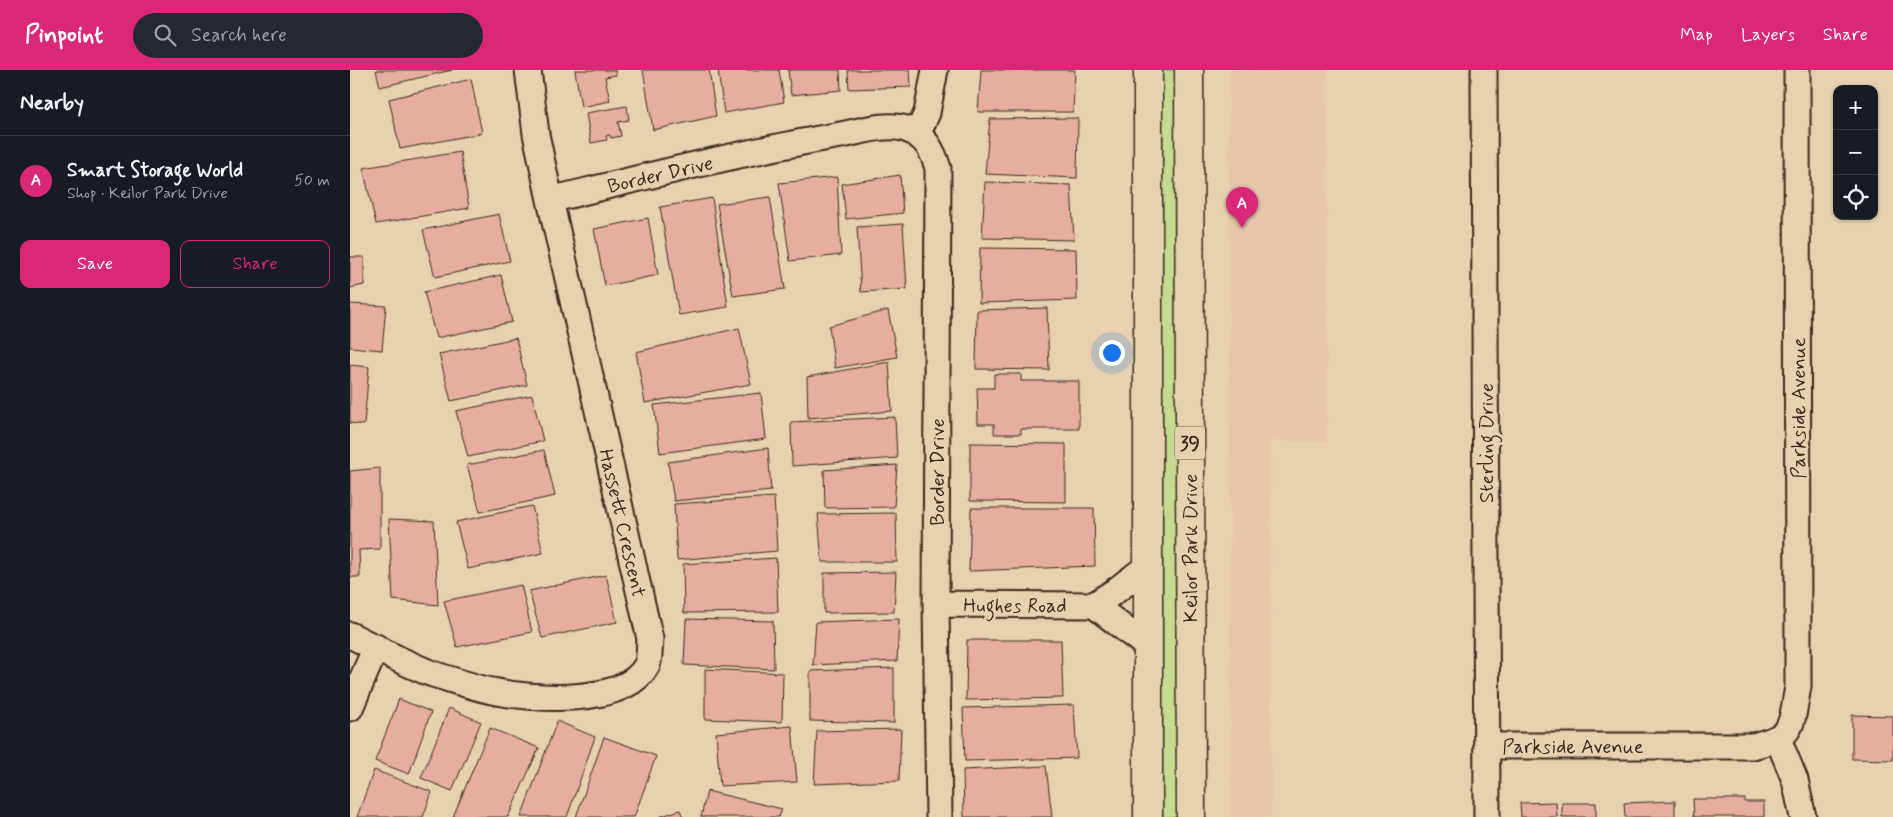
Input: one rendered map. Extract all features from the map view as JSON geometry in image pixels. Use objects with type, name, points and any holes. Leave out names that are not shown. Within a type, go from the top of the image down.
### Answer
[{"type":"main road","name":"39","points":[[1148,70],[1148,817]]},
{"type":"main road","name":"Keilor Park Drive","points":[[1190,70],[1191,817]]},
{"type":"street","name":"Hassett Crescent","points":[[350,635],[432,674],[492,691],[537,696],[578,697],[608,692],[632,682],[647,665],[650,639],[550,200],[536,134],[528,70]]},
{"type":"street","points":[[917,135],[927,113],[935,70]]},
{"type":"street","name":"Sterling Drive","points":[[1484,70],[1487,817]]},
{"type":"street","name":"Parkside Avenue","points":[[1487,746],[1753,746],[1778,740],[1791,727],[1798,687],[1797,70]]},
{"type":"street","name":"Border Drive","points":[[550,200],[782,145],[894,127],[917,135],[930,144],[938,168],[936,604],[939,817]]},
{"type":"street","name":"Hughes Road","points":[[936,604],[1094,605],[1148,566]]},
{"type":"street","name":"Hughes Road","points":[[1094,605],[1148,647]]},
{"type":"street","points":[[350,708],[376,647]]},
{"type":"street","points":[[1778,740],[1795,780],[1803,817]]},
{"type":"shaded area","points":[[1229,70],[1327,70],[1327,441],[1270,441],[1271,817],[1231,817]]},
{"type":"green space","points":[[1160,70],[1176,70],[1177,817],[1162,817]]},
{"type":"building","points":[[376,70],[452,70],[380,87]]},
{"type":"building","points":[[575,70],[615,70],[616,75],[605,77],[610,101],[581,107]]},
{"type":"building","points":[[643,70],[709,70],[716,116],[653,130]]},
{"type":"building","points":[[718,70],[779,70],[784,102],[724,113]]},
{"type":"building","points":[[788,70],[840,70],[841,90],[791,95]]},
{"type":"building","points":[[848,70],[910,70],[911,87],[849,89]]},
{"type":"building","points":[[981,70],[1075,70],[1073,112],[978,112]]},
{"type":"building","points":[[471,79],[482,133],[400,149],[389,99]]},
{"type":"building","points":[[627,106],[629,120],[618,122],[621,136],[611,138],[610,135],[606,136],[607,140],[591,143],[586,113]]},
{"type":"building","points":[[1078,118],[1077,178],[985,174],[990,119]]},
{"type":"building","points":[[460,152],[469,208],[376,224],[363,168]]},
{"type":"building","points":[[900,175],[903,213],[846,219],[842,184]]},
{"type":"building","points":[[837,177],[841,255],[790,261],[779,183]]},
{"type":"building","points":[[985,182],[1071,185],[1074,240],[982,238]]},
{"type":"building","points":[[770,197],[785,289],[733,296],[717,204]]},
{"type":"building","points":[[712,198],[728,307],[679,315],[660,207]]},
{"type":"building","points":[[499,214],[510,261],[435,277],[423,230]]},
{"type":"building","points":[[648,218],[658,275],[605,286],[594,229]]},
{"type":"building","points":[[903,224],[907,289],[861,292],[857,227]]},
{"type":"building","points":[[980,248],[1076,249],[1077,300],[979,303]]},
{"type":"building","points":[[350,257],[364,257],[364,285],[350,288]]},
{"type":"building","points":[[501,275],[512,322],[436,338],[424,292]]},
{"type":"building","points":[[350,304],[386,306],[382,350],[350,347]]},
{"type":"building","points":[[1047,308],[1049,370],[976,369],[977,310]]},
{"type":"building","points":[[888,310],[897,357],[835,368],[829,326]]},
{"type":"building","points":[[739,328],[751,384],[645,403],[636,352]]},
{"type":"building","points":[[516,338],[527,385],[451,401],[439,354]]},
{"type":"building","points":[[889,362],[892,411],[808,418],[807,377]]},
{"type":"building","points":[[350,365],[369,367],[364,425],[350,423]]},
{"type":"building","points":[[994,374],[1021,374],[1021,381],[1079,381],[1079,429],[1021,429],[1021,434],[994,434],[994,424],[978,424],[977,388],[994,388]]},
{"type":"building","points":[[761,393],[766,439],[660,453],[654,405]]},
{"type":"building","points":[[532,395],[543,441],[468,457],[456,411]]},
{"type":"building","points":[[895,417],[897,458],[792,466],[791,422]]},
{"type":"building","points":[[970,443],[1066,444],[1066,502],[970,501]]},
{"type":"building","points":[[768,448],[771,491],[674,501],[668,462]]},
{"type":"building","points":[[544,450],[555,496],[480,512],[467,465]]},
{"type":"building","points":[[897,465],[894,507],[825,508],[824,470]]},
{"type":"building","points":[[380,468],[380,549],[359,550],[360,577],[350,577],[350,471]]},
{"type":"building","points":[[774,497],[777,551],[677,560],[674,504]]},
{"type":"building","points":[[532,506],[543,553],[468,569],[456,522]]},
{"type":"building","points":[[971,508],[1094,508],[1095,566],[969,571]]},
{"type":"building","points":[[896,513],[897,562],[822,562],[818,514]]},
{"type":"building","points":[[389,519],[434,521],[438,605],[393,600]]},
{"type":"building","points":[[776,558],[778,612],[684,613],[683,564]]},
{"type":"building","points":[[896,572],[894,612],[824,613],[824,573]]},
{"type":"building","points":[[606,575],[617,622],[542,638],[529,591]]},
{"type":"building","points":[[521,585],[532,632],[457,647],[444,601]]},
{"type":"building","points":[[686,619],[773,621],[774,669],[684,665]]},
{"type":"building","points":[[899,619],[897,661],[813,665],[816,622]]},
{"type":"building","points":[[967,640],[1061,640],[1063,698],[966,700]]},
{"type":"building","points":[[894,668],[894,723],[810,721],[810,671]]},
{"type":"building","points":[[705,669],[783,673],[782,722],[705,719]]},
{"type":"building","points":[[399,699],[431,712],[409,774],[375,761]]},
{"type":"building","points":[[1074,705],[1077,758],[965,761],[963,708]]},
{"type":"building","points":[[449,708],[481,722],[452,791],[421,778]]},
{"type":"building","points":[[1852,715],[1893,716],[1893,760],[1852,759]]},
{"type":"building","points":[[557,721],[595,737],[567,817],[521,817]]},
{"type":"building","points":[[792,726],[797,782],[720,786],[716,733]]},
{"type":"building","points":[[490,728],[539,748],[508,817],[453,817]]},
{"type":"building","points":[[901,729],[899,781],[814,784],[817,731]]},
{"type":"building","points":[[604,737],[656,756],[634,817],[576,817]]},
{"type":"building","points":[[1046,766],[1052,817],[964,817],[963,770]]},
{"type":"building","points":[[374,770],[432,792],[423,817],[357,817]]},
{"type":"building","points":[[707,791],[782,809],[779,817],[701,817]]},
{"type":"building","points":[[1693,799],[1745,799],[1745,802],[1764,802],[1764,817],[1694,817]]},
{"type":"building","points":[[1675,801],[1675,817],[1625,817],[1624,803]]},
{"type":"building","points":[[1556,802],[1557,817],[1521,817],[1520,803]]},
{"type":"building","points":[[1562,803],[1596,803],[1596,817],[1562,817]]},
{"type":"building","points":[[680,810],[683,817],[659,817]]},
{"type":"place","name":"Smart Storage World","points":[[1242,228]]}]
